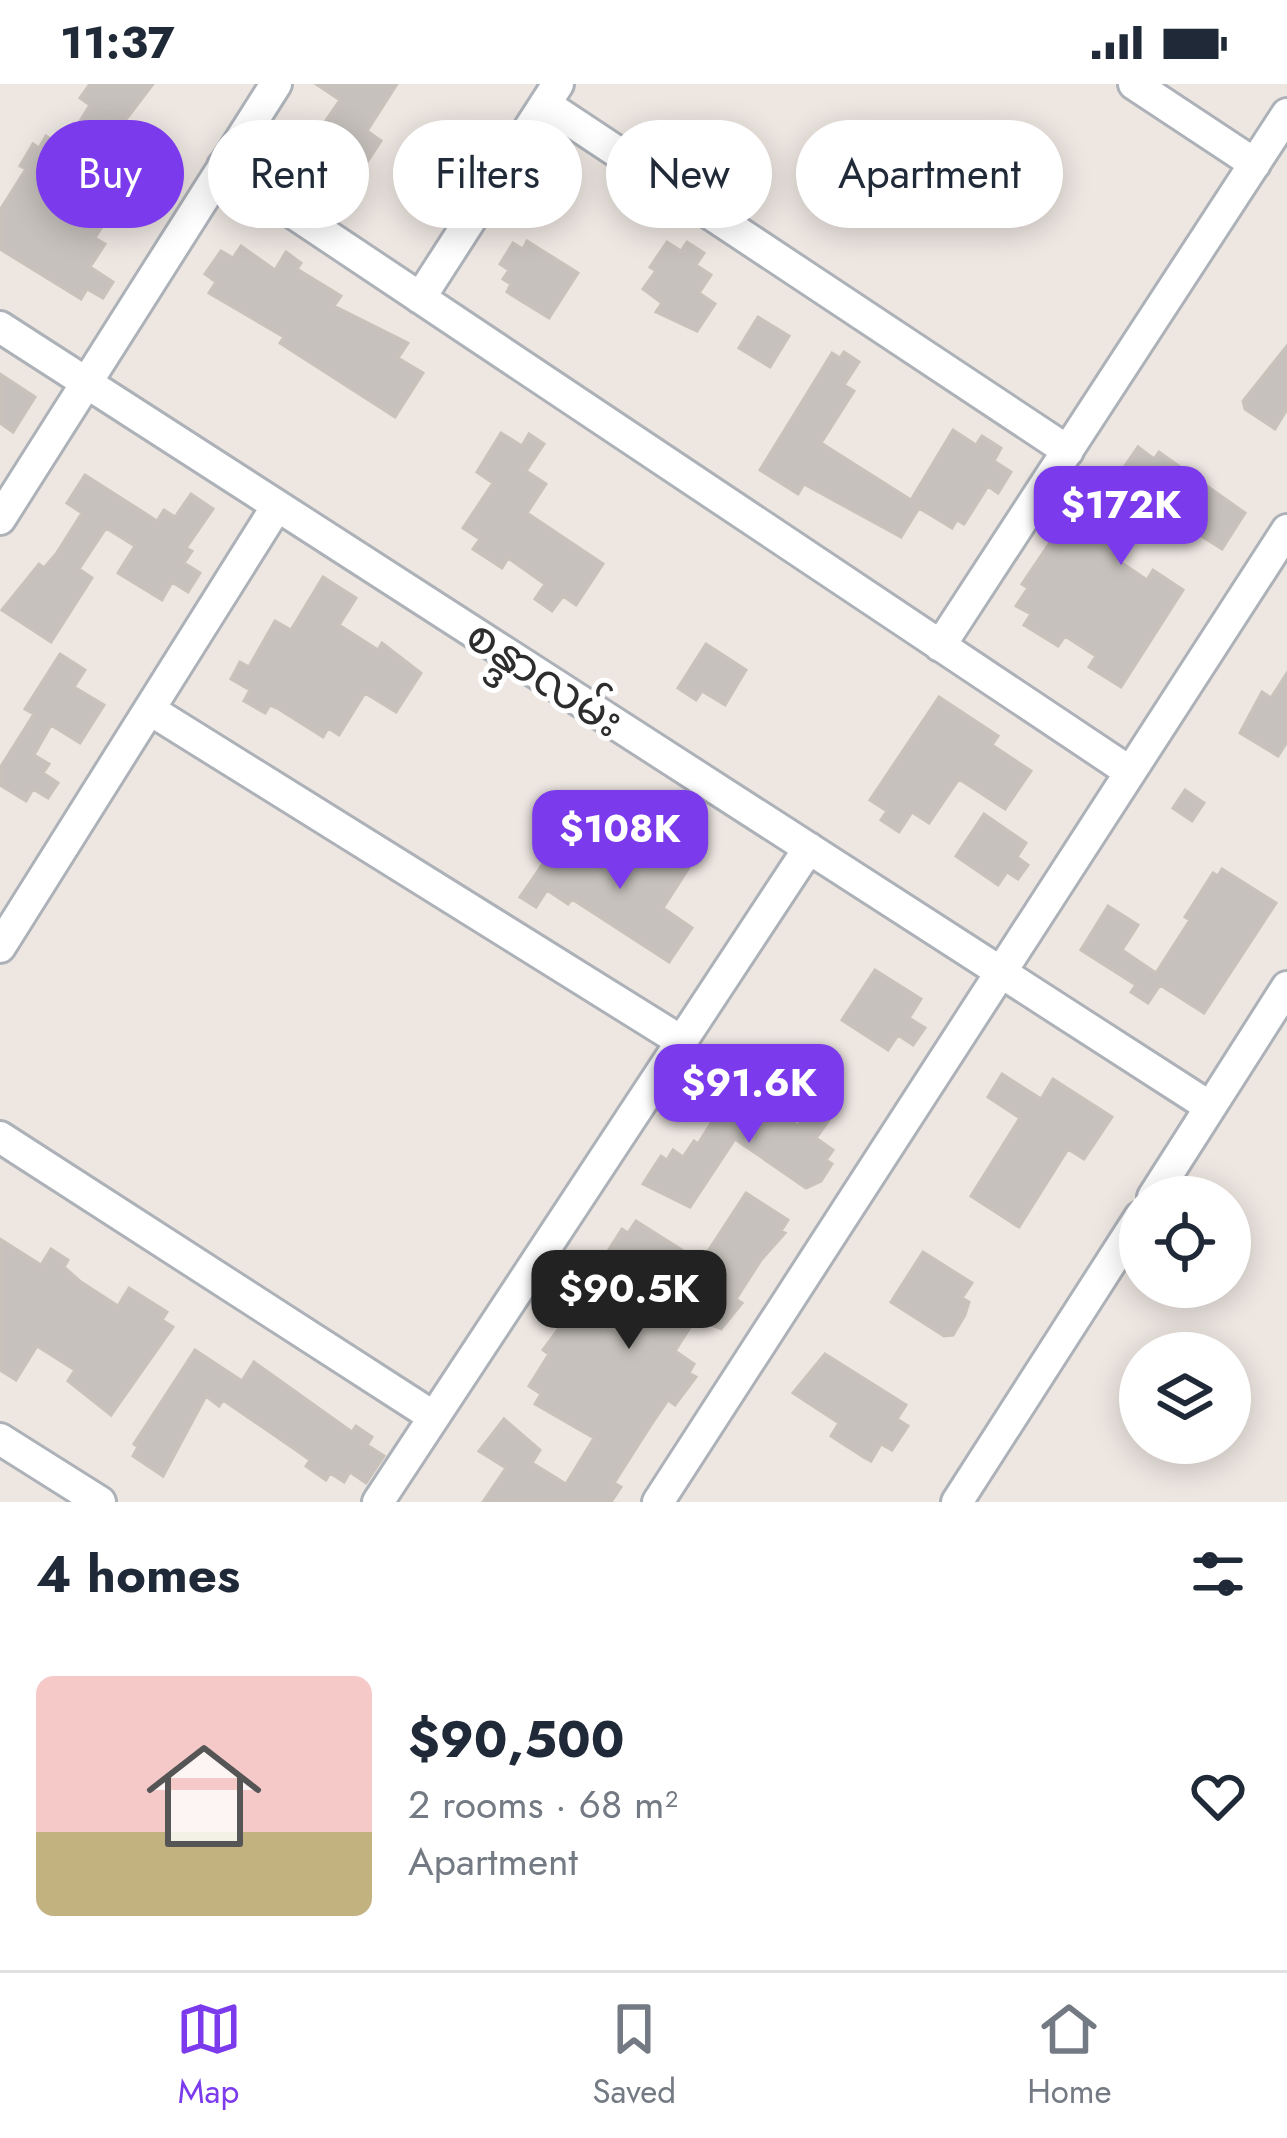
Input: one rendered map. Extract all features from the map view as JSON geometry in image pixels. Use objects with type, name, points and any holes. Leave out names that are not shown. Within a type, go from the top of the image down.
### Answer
[{"type":"street","points":[[253,120],[276,84]]},
{"type":"street","points":[[1134,84],[1255,164]]},
{"type":"street","points":[[420,298],[552,94],[1068,451]]},
{"type":"street","points":[[940,646],[1287,114]]},
{"type":"street","points":[[0,519],[208,191]]},
{"type":"street","points":[[316,228],[1130,772]]},
{"type":"street","name":"စန္ဒာလမ်း","points":[[0,326],[1210,1107]]},
{"type":"street","points":[[0,946],[277,506]]},
{"type":"street","points":[[658,1502],[1287,530]]},
{"type":"street","points":[[152,711],[682,1041]]},
{"type":"street","points":[[378,1502],[808,848]]},
{"type":"street","points":[[1166,1176],[1287,987]]},
{"type":"street","points":[[0,1137],[434,1417]]},
{"type":"street","points":[[957,1502],[1119,1250]]},
{"type":"street","points":[[0,1439],[100,1502]]},
{"type":"building","points":[[90,84],[153,84],[126,120],[81,120],[90,105],[80,98]]},
{"type":"building","points":[[316,84],[397,84],[369,128],[369,120],[326,120],[340,100]]},
{"type":"building","points":[[369,132],[381,141],[369,159]]},
{"type":"building","points":[[33,144],[36,228],[101,228],[95,238],[105,244],[90,267],[113,282],[103,298],[87,289],[81,299],[0,249],[0,210],[26,169],[20,166]]},
{"type":"building","points":[[527,241],[578,273],[549,318],[507,292],[511,284],[503,279],[509,270],[500,264],[513,243],[523,249]]},
{"type":"building","points":[[667,242],[681,251],[687,242],[704,253],[696,265],[711,275],[699,293],[715,304],[697,331],[656,312],[662,303],[643,289],[656,271],[650,267]]},
{"type":"building","points":[[241,246],[275,270],[286,252],[301,263],[297,269],[341,296],[334,306],[408,343],[398,358],[423,373],[395,417],[280,343],[284,337],[209,293],[216,282],[205,274],[221,251],[233,258]]},
{"type":"building","points":[[758,317],[789,336],[770,367],[739,348]]},
{"type":"building","points":[[1287,346],[1287,409],[1275,429],[1245,409],[1243,401]]},
{"type":"building","points":[[844,352],[859,362],[844,385],[854,391],[821,443],[911,500],[953,430],[976,445],[982,436],[1001,448],[994,461],[1011,472],[998,493],[988,486],[964,524],[957,520],[952,528],[919,508],[901,537],[804,484],[798,494],[760,470],[832,353],[840,358]]},
{"type":"building","points":[[0,374],[35,397],[13,432],[0,423]]},
{"type":"building","points":[[501,433],[522,446],[529,434],[544,444],[526,471],[546,484],[527,513],[603,564],[576,605],[563,596],[552,611],[535,599],[545,584],[508,558],[502,568],[473,549],[480,539],[463,528],[493,483],[477,472]]},
{"type":"building","points":[[1138,447],[1154,459],[1159,452],[1245,513],[1222,549],[1157,508],[1143,528],[1135,523],[1113,557],[1147,580],[1153,570],[1183,590],[1121,687],[1089,667],[1096,656],[1065,636],[1058,646],[1024,625],[1031,614],[1016,606],[1028,588],[1022,584],[1051,541],[1057,545],[1067,530],[1080,537],[1086,528],[1094,533],[1125,490],[1114,482]]},
{"type":"building","points":[[85,475],[157,521],[164,510],[175,517],[191,494],[213,509],[186,548],[192,551],[184,563],[200,573],[188,592],[172,582],[162,600],[118,573],[135,546],[106,528],[79,569],[92,578],[51,642],[2,610],[39,564],[44,568],[56,554],[82,513],[67,503]]},
{"type":"building","points":[[323,577],[356,598],[339,625],[378,650],[382,643],[421,673],[396,712],[365,693],[339,735],[328,728],[323,737],[277,708],[270,705],[265,713],[244,701],[250,690],[231,679],[240,662],[249,667],[275,621],[291,630]]},
{"type":"building","points":[[706,644],[746,670],[725,705],[702,691],[696,700],[678,688]]},
{"type":"building","points":[[60,654],[85,670],[74,687],[104,705],[80,743],[51,725],[34,755],[49,764],[43,773],[58,783],[48,798],[33,789],[26,801],[0,785],[0,768],[34,714],[25,709]]},
{"type":"building","points":[[1287,673],[1287,742],[1278,756],[1240,733],[1262,692],[1271,698]]},
{"type":"building","points":[[939,697],[998,736],[992,745],[1031,771],[1005,809],[959,779],[929,823],[912,812],[899,832],[881,820],[887,811],[870,800]]},
{"type":"building","points":[[1185,790],[1204,803],[1192,821],[1173,808]]},
{"type":"building","points":[[984,814],[1026,843],[1017,857],[1028,865],[1018,879],[1007,872],[998,885],[956,856]]},
{"type":"building","points":[[645,836],[690,866],[663,908],[692,928],[669,962],[572,899],[568,904],[547,890],[536,907],[520,897],[560,839],[618,878]]},
{"type":"building","points":[[1222,869],[1276,903],[1204,1013],[1160,985],[1148,1003],[1131,992],[1136,985],[1081,950],[1108,906],[1138,925],[1122,950],[1156,973],[1190,920],[1185,917],[1213,873],[1218,876]]},
{"type":"building","points":[[875,970],[921,999],[909,1018],[925,1028],[913,1045],[898,1035],[888,1050],[842,1020]]},
{"type":"building","points":[[1002,1074],[1041,1099],[1053,1079],[1112,1117],[1084,1159],[1068,1149],[1019,1227],[971,1196],[1020,1118],[988,1097]]},
{"type":"building","points":[[749,1088],[798,1126],[820,1093],[839,1106],[816,1138],[833,1150],[826,1160],[832,1164],[821,1181],[806,1188],[735,1139],[690,1207],[643,1184],[661,1156],[667,1160],[673,1150],[683,1157],[694,1141],[698,1144],[731,1091],[742,1098]]},
{"type":"building","points":[[746,1193],[788,1220],[781,1231],[785,1233],[736,1299],[742,1303],[721,1329],[696,1318],[675,1351],[694,1364],[689,1373],[696,1377],[675,1405],[668,1400],[651,1425],[614,1483],[621,1487],[611,1502],[483,1502],[506,1468],[479,1451],[504,1419],[540,1450],[532,1463],[566,1484],[594,1438],[535,1404],[541,1394],[529,1386],[549,1354],[543,1350],[606,1265],[601,1262],[622,1229],[628,1233],[636,1221],[701,1262]],"holes":[[[637,1273],[669,1293],[646,1330],[613,1309]]]},
{"type":"building","points":[[0,1239],[41,1265],[51,1249],[68,1260],[64,1267],[81,1282],[118,1306],[129,1288],[167,1312],[162,1320],[173,1327],[111,1415],[68,1381],[75,1370],[37,1346],[16,1380],[0,1370]]},
{"type":"building","points":[[923,1252],[972,1283],[962,1298],[969,1302],[965,1315],[953,1335],[944,1336],[891,1302]]},
{"type":"building","points":[[195,1350],[242,1381],[254,1362],[352,1432],[356,1426],[372,1437],[367,1445],[384,1456],[366,1483],[350,1472],[344,1482],[330,1473],[326,1480],[306,1466],[310,1460],[296,1450],[223,1400],[219,1406],[206,1396],[163,1476],[133,1456],[138,1447],[134,1444]]},
{"type":"building","points":[[825,1354],[906,1405],[897,1419],[908,1426],[892,1450],[881,1444],[871,1461],[865,1458],[831,1436],[839,1423],[793,1393]]}]
